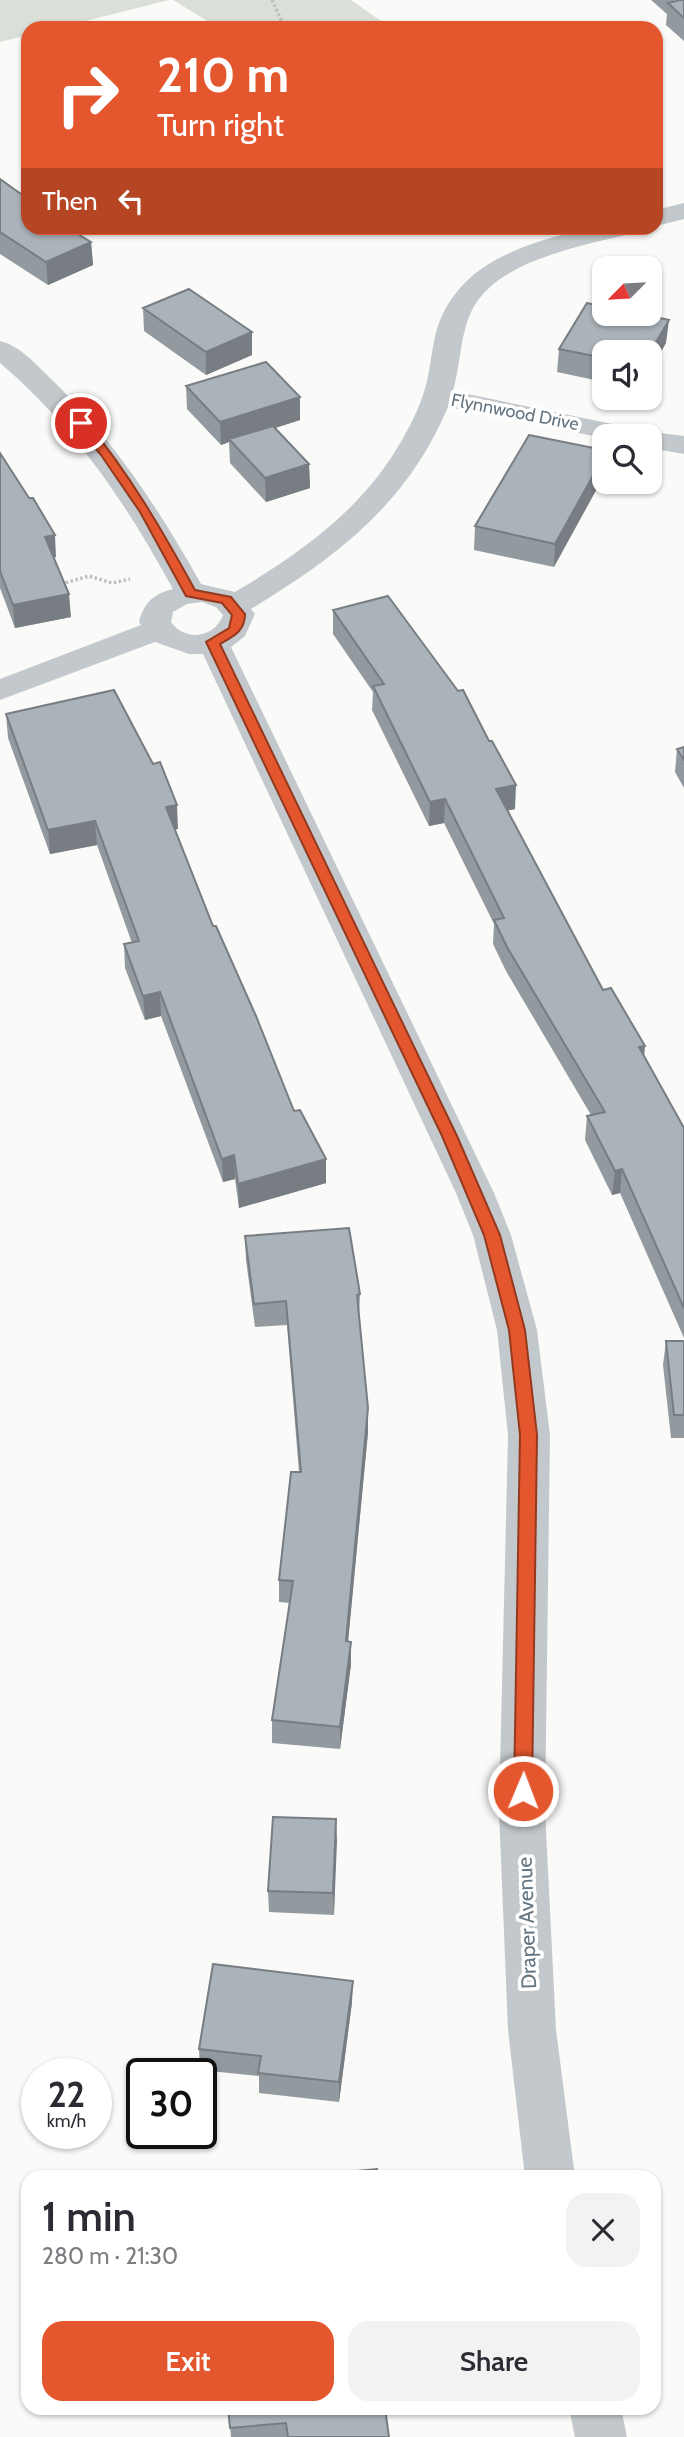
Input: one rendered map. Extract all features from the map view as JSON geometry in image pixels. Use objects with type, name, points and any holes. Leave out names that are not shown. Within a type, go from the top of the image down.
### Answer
[{"type":"street","points":[[663,216],[684,211]]},
{"type":"street","points":[[234,606],[315,557],[356,523],[398,471],[415,444],[437,396],[451,327],[462,301],[484,278],[514,259],[545,247],[592,235]]},
{"type":"street","points":[[0,349],[25,368],[81,423],[105,453],[146,512],[191,594]]},
{"type":"street","name":"Flynnwood Drive","points":[[437,396],[592,427]]},
{"type":"street","points":[[662,441],[684,445]]},
{"type":"street","points":[[191,594],[216,596],[234,606],[239,614],[239,623],[225,638],[200,645],[175,642],[158,630],[154,622],[160,607],[167,601],[191,594]]},
{"type":"street","points":[[0,690],[158,630]]},
{"type":"street","name":"Draper Avenue","points":[[213,642],[470,1182],[492,1235],[517,1330],[528,1435],[522,1811],[532,2030],[549,2170]]},
{"type":"street","points":[[596,2415],[601,2437]]},
{"type":"path","points":[[272,0],[282,21]]},
{"type":"path","points":[[58,585],[89,576],[112,583],[136,578]]},
{"type":"shaded area","points":[[0,0],[169,0],[86,21],[21,21],[21,37],[0,42]]},
{"type":"shaded area","points":[[173,0],[351,0],[381,21],[208,21]]},
{"type":"building","points":[[684,0],[684,18],[668,3]]},
{"type":"building","points":[[0,179],[21,194],[21,235],[80,235],[91,242],[46,262],[0,232]]},
{"type":"building","points":[[189,289],[252,332],[206,352],[143,308]]},
{"type":"building","points":[[587,303],[592,304],[592,326],[662,326],[662,318],[669,320],[657,340],[592,340],[592,356],[559,349]]},
{"type":"building","points":[[266,362],[300,397],[220,422],[186,386]]},
{"type":"building","points":[[273,426],[309,464],[265,478],[229,439]]},
{"type":"building","points":[[529,435],[592,448],[592,478],[555,544],[475,526]]},
{"type":"building","points":[[0,453],[29,498],[33,498],[55,535],[45,537],[69,594],[13,605],[0,571]]},
{"type":"building","points":[[388,596],[458,691],[463,690],[489,741],[492,741],[516,785],[496,789],[603,990],[611,988],[645,1046],[639,1047],[684,1128],[684,1308],[622,1169],[615,1171],[587,1116],[605,1112],[507,947],[494,920],[504,918],[445,799],[430,802],[373,686],[384,684],[333,610]]},
{"type":"building","points":[[114,690],[153,764],[160,762],[177,805],[166,807],[213,926],[216,926],[256,1016],[294,1111],[300,1110],[326,1159],[238,1184],[234,1155],[222,1159],[160,992],[143,996],[124,944],[139,941],[95,821],[48,830],[6,714]]},
{"type":"building","points":[[684,747],[684,760],[677,749]]},
{"type":"building","points":[[349,1228],[360,1294],[357,1295],[368,1408],[346,1641],[351,1642],[340,1727],[272,1720],[293,1581],[279,1580],[291,1472],[301,1472],[286,1301],[254,1304],[245,1236]]},
{"type":"building","points":[[666,1341],[684,1341],[684,1415],[674,1415]]},
{"type":"building","points":[[273,1817],[336,1819],[333,1893],[268,1891]]},
{"type":"building","points":[[213,1964],[353,1981],[339,2082],[258,2073],[261,2056],[199,2049]]},
{"type":"building","points":[[229,2415],[386,2415],[389,2437],[288,2437],[286,2423],[230,2428]]},
{"type":"route","points":[[81,423],[146,512],[191,594],[203,593],[227,600],[239,614],[239,623],[234,631],[213,642],[450,1136],[492,1235],[517,1330],[528,1435],[523,1791]]}]
